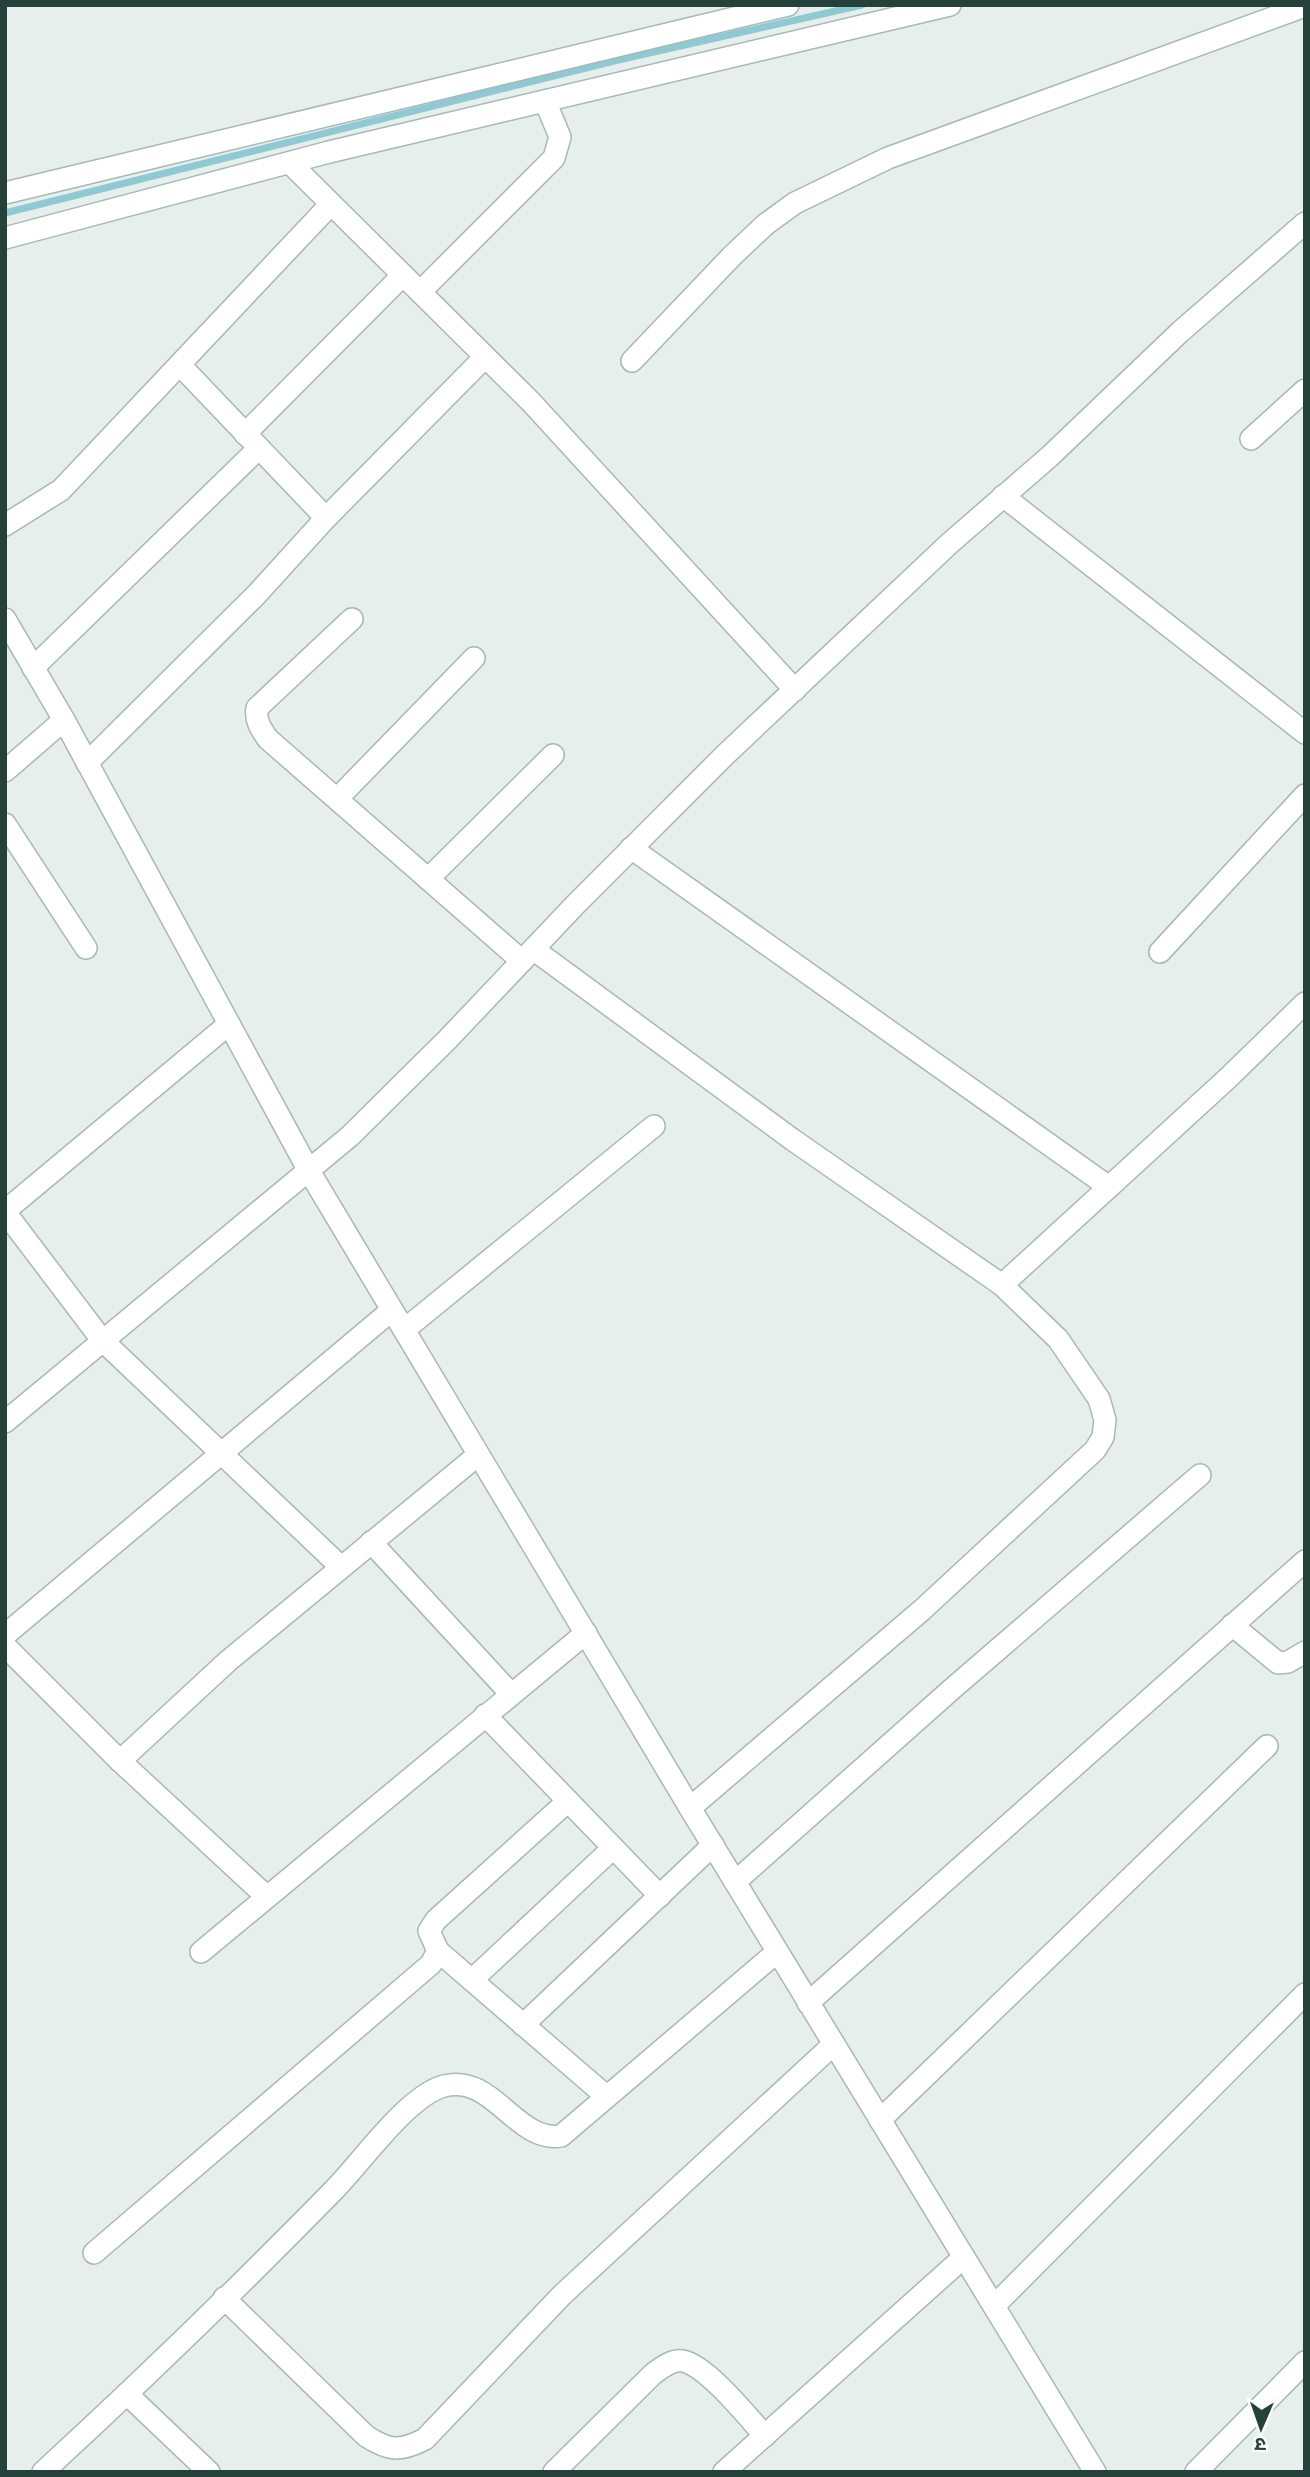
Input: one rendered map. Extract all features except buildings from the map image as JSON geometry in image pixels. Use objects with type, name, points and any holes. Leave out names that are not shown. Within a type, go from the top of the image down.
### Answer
[{"type":"street","points":[[5,193],[788,5]]},
{"type":"street","points":[[5,238],[289,163],[950,5]]},
{"type":"street","points":[[632,361],[766,224],[807,197],[887,158],[1305,6]]},
{"type":"street","points":[[420,292],[554,158],[560,137],[545,101]]},
{"type":"street","points":[[289,163],[531,402],[795,691]]},
{"type":"street","points":[[5,525],[61,490],[331,204]]},
{"type":"street","points":[[5,1422],[309,1171],[384,1104],[631,848],[726,754],[1003,496],[1068,439],[1180,332],[1305,223]]},
{"type":"street","points":[[33,668],[252,441],[403,275]]},
{"type":"street","points":[[87,763],[257,594],[326,518],[485,357]]},
{"type":"street","points":[[180,365],[326,518]]},
{"type":"street","points":[[1251,439],[1305,390]]},
{"type":"street","points":[[1003,496],[1305,733]]},
{"type":"street","points":[[5,619],[64,720],[309,1171],[690,1808],[1095,2472]]},
{"type":"street","points":[[352,619],[257,708],[255,717],[268,739],[428,879],[527,955],[902,1217],[967,1259],[1002,1286],[1058,1339],[1098,1398],[1105,1420],[1103,1437],[1096,1450],[922,1610],[690,1808]]},
{"type":"street","points":[[337,799],[474,658]]},
{"type":"street","points":[[5,771],[64,720]]},
{"type":"street","points":[[428,879],[553,755]]},
{"type":"street","points":[[1160,952],[1305,795]]},
{"type":"street","points":[[5,824],[86,948]]},
{"type":"street","points":[[631,848],[1109,1187]]},
{"type":"street","points":[[1002,1286],[1228,1078],[1305,1003]]},
{"type":"street","points":[[229,1024],[5,1212],[102,1340],[341,1567]]},
{"type":"street","points":[[404,1330],[654,1126]]},
{"type":"street","points":[[5,1635],[392,1310]]},
{"type":"street","points":[[120,1761],[228,1661],[478,1455]]},
{"type":"street","points":[[735,1882],[952,1689],[1200,1475]]},
{"type":"street","points":[[371,1542],[511,1694]]},
{"type":"street","points":[[808,2003],[1305,1561]]},
{"type":"street","points":[[1232,1625],[1278,1663],[1287,1662],[1305,1652]]},
{"type":"street","points":[[201,1952],[586,1633]]},
{"type":"street","points":[[5,1646],[120,1761],[267,1897]]},
{"type":"street","points":[[485,1715],[660,1896]]},
{"type":"street","points":[[880,2120],[1267,1746]]},
{"type":"street","points":[[568,1801],[436,1920],[429,1931],[438,1951],[606,2096]]},
{"type":"street","points":[[523,2025],[713,1845]]},
{"type":"street","points":[[472,1980],[613,1848]]},
{"type":"street","points":[[93,2253],[431,1964],[438,1951]]},
{"type":"street","points":[[43,2472],[127,2394],[333,2191],[393,2124],[433,2090],[461,2083],[487,2095],[533,2130],[552,2137],[561,2136],[777,1952]]},
{"type":"street","points":[[994,2306],[1305,1994]]},
{"type":"street","points":[[224,2298],[366,2436],[382,2446],[410,2446],[425,2439],[562,2295],[834,2044]]},
{"type":"street","points":[[724,2472],[964,2257]]},
{"type":"street","points":[[554,2472],[653,2374],[666,2364],[681,2361],[698,2367],[765,2436]]},
{"type":"street","points":[[1196,2472],[1305,2362]]},
{"type":"street","points":[[127,2394],[196,2468]]},
{"type":"waterway","points":[[5,213],[614,61],[862,5]]}]
